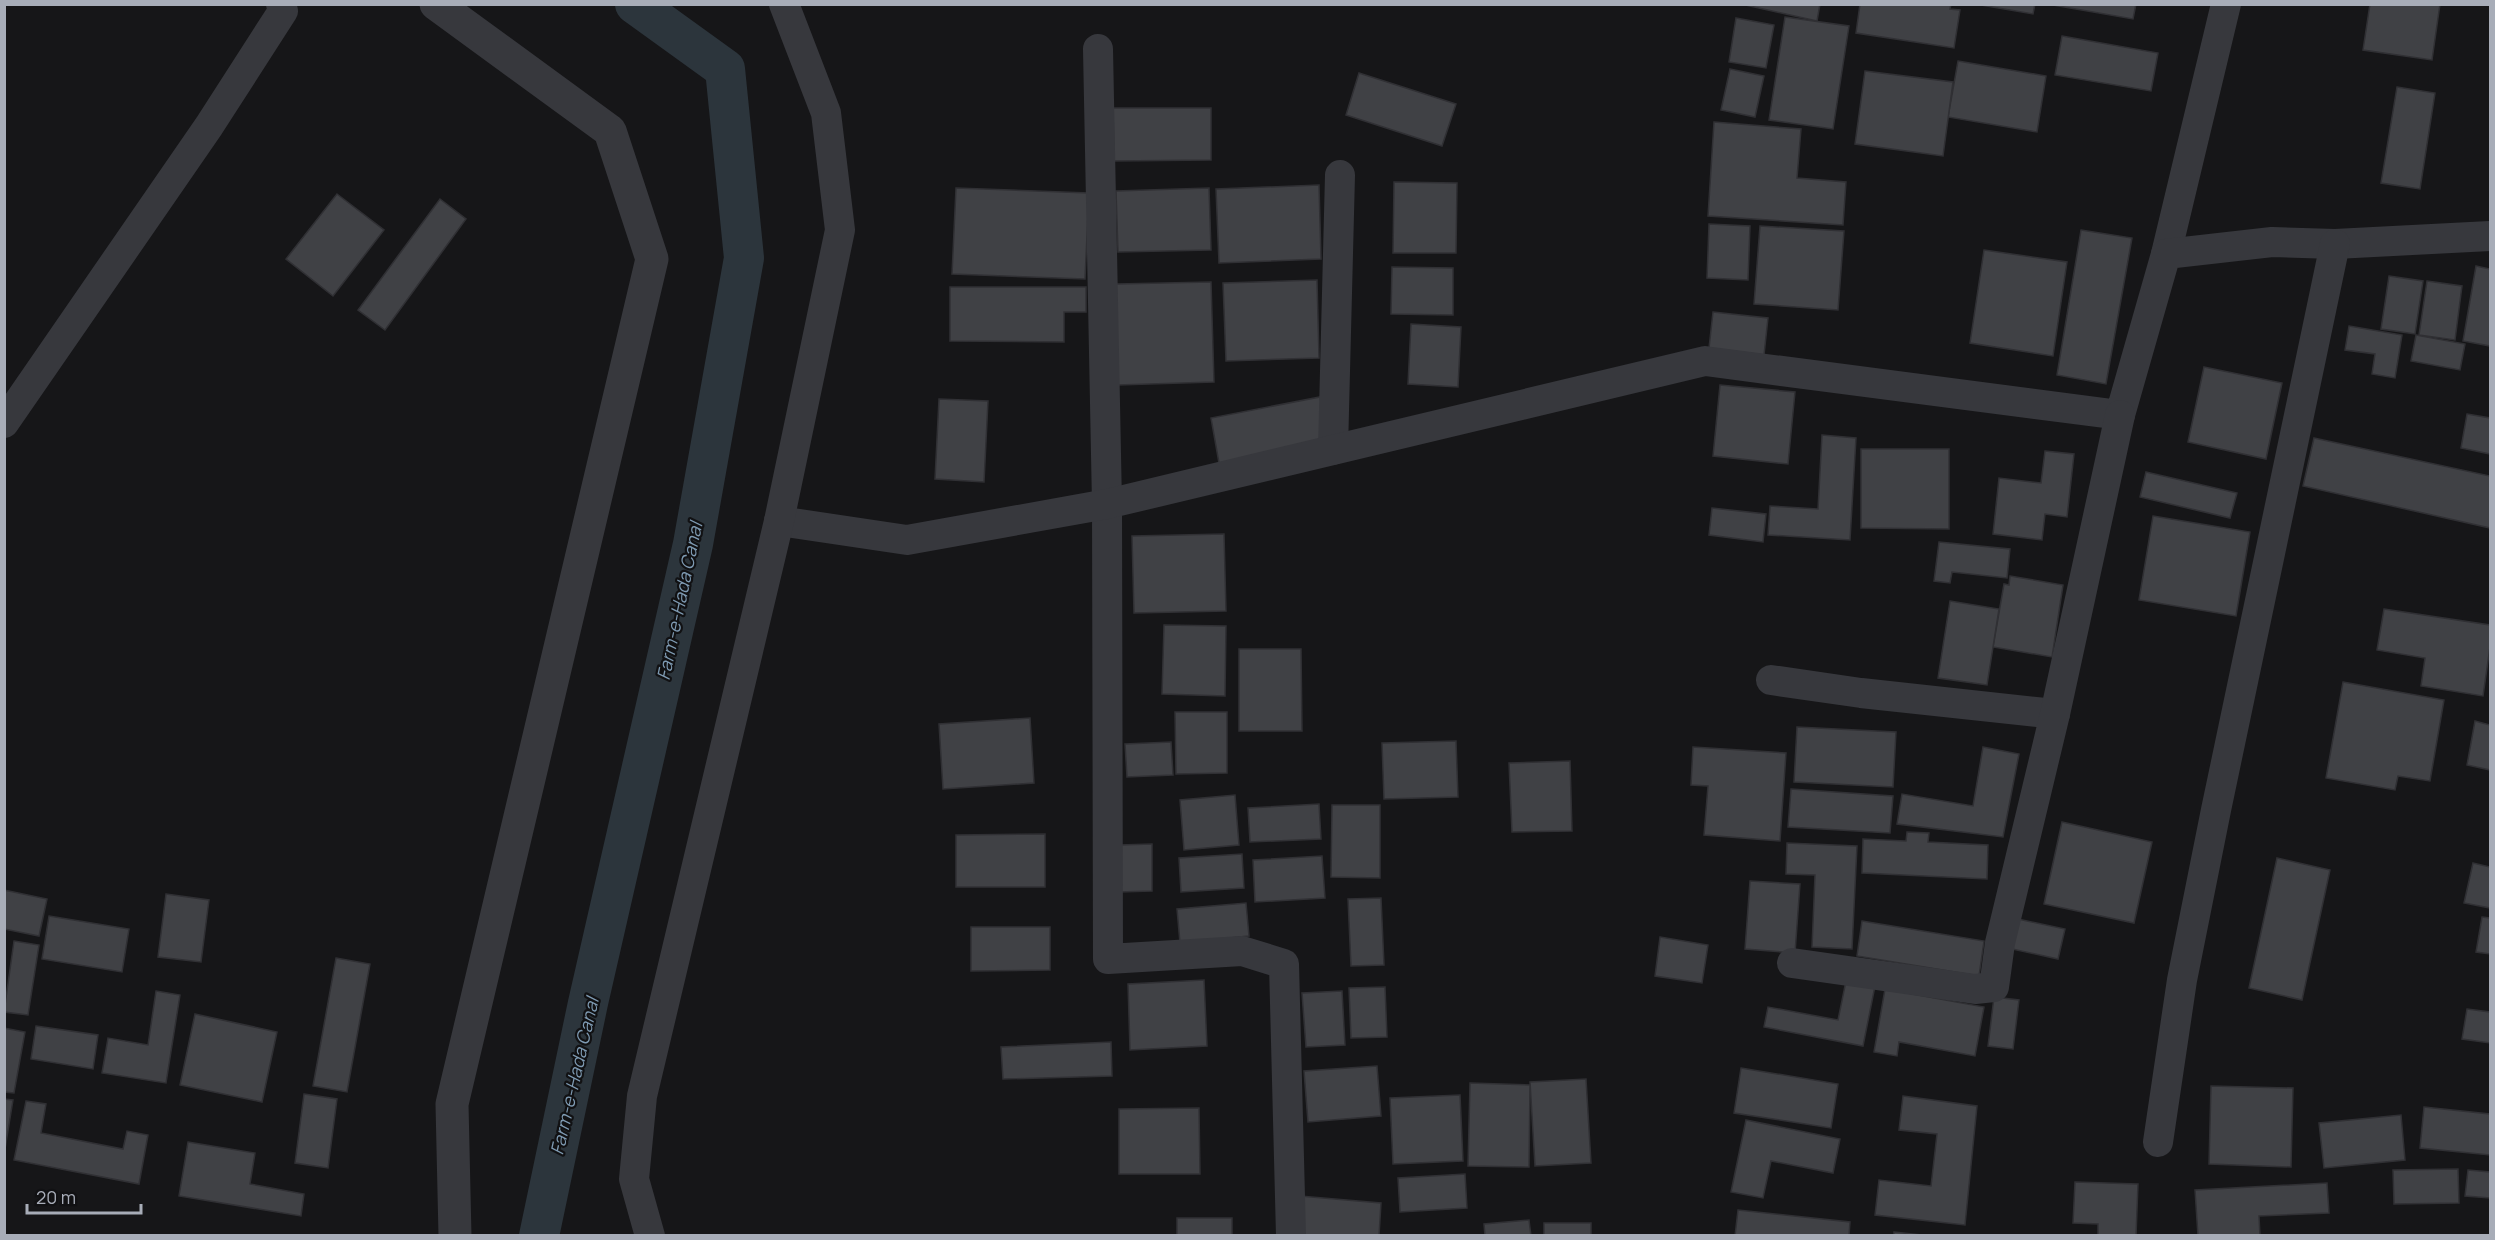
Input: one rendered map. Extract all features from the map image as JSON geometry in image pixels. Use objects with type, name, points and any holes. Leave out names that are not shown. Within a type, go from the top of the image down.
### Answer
[{"type":"street","points":[[4,423],[208,126],[283,11],[281,4]]},
{"type":"street","points":[[436,4],[610,131],[652,260],[452,1104],[455,1236]]},
{"type":"street","points":[[650,1236],[634,1179],[642,1096],[779,520],[840,230],[826,113],[784,4]]},
{"type":"street","points":[[1792,963],[1975,989],[1994,987],[2000,943],[2055,714],[2120,415],[2166,254],[2226,4]]},
{"type":"street","points":[[1098,50],[1107,504],[1108,959],[1242,951],[1284,964],[1291,1236]]},
{"type":"street","points":[[1333,450],[1340,175]]},
{"type":"street","points":[[2166,254],[2272,242],[2335,244],[2490,236]]},
{"type":"street","points":[[2158,1142],[2182,980],[2335,244]]},
{"type":"street","points":[[779,520],[907,540],[1107,504],[1705,361],[2120,415]]},
{"type":"street","points":[[1771,680],[1861,693],[2055,714]]},
{"type":"building","points":[[1741,4],[1820,4],[1817,21]]},
{"type":"building","points":[[1860,4],[1951,4],[1950,9],[1960,10],[1954,48],[1856,33]]},
{"type":"building","points":[[1975,4],[2035,4],[2033,14]]},
{"type":"building","points":[[2047,4],[2136,4],[2133,19]]},
{"type":"building","points":[[2370,4],[2440,4],[2432,60],[2363,50]]},
{"type":"building","points":[[1785,17],[1849,26],[1833,129],[1769,120]]},
{"type":"building","points":[[1736,18],[1774,25],[1766,68],[1729,62]]},
{"type":"building","points":[[2062,36],[2158,53],[2151,91],[2055,75]]},
{"type":"building","points":[[1958,61],[2046,76],[2037,132],[1948,117]]},
{"type":"building","points":[[1730,69],[1764,76],[1755,117],[1721,110]]},
{"type":"building","points":[[1865,71],[1953,82],[1943,156],[1855,144]]},
{"type":"building","points":[[1359,73],[1456,104],[1442,146],[1346,115]]},
{"type":"building","points":[[2397,87],[2435,93],[2420,189],[2381,183]]},
{"type":"building","points":[[1113,108],[1211,108],[1211,160],[1114,161]]},
{"type":"building","points":[[1714,122],[1801,129],[1797,178],[1846,182],[1843,225],[1708,216]]},
{"type":"building","points":[[1394,182],[1457,183],[1456,253],[1393,253]]},
{"type":"building","points":[[1319,185],[1321,259],[1219,263],[1216,189]]},
{"type":"building","points":[[956,188],[1089,193],[1085,279],[952,274]]},
{"type":"building","points":[[1209,188],[1211,250],[1118,252],[1116,191]]},
{"type":"building","points":[[337,194],[384,230],[333,296],[286,259]]},
{"type":"building","points":[[440,199],[466,219],[385,330],[358,310]]},
{"type":"building","points":[[1709,224],[1750,226],[1748,280],[1707,278]]},
{"type":"building","points":[[1760,226],[1844,231],[1838,310],[1754,304]]},
{"type":"building","points":[[2081,230],[2132,238],[2106,384],[2057,375]]},
{"type":"building","points":[[1984,250],[2067,262],[2053,356],[1970,343]]},
{"type":"building","points":[[2476,266],[2490,269],[2490,346],[2463,341]]},
{"type":"building","points":[[1392,267],[1453,268],[1453,315],[1391,314]]},
{"type":"building","points":[[2389,276],[2423,281],[2415,334],[2381,329]]},
{"type":"building","points":[[1317,280],[1319,358],[1226,361],[1223,283]]},
{"type":"building","points":[[2427,281],[2462,286],[2455,340],[2419,335]]},
{"type":"building","points":[[1211,282],[1214,382],[1118,385],[1116,284]]},
{"type":"building","points":[[950,287],[1086,287],[1086,312],[1064,312],[1064,342],[950,341]]},
{"type":"building","points":[[1713,312],[1768,318],[1764,355],[1709,348]]},
{"type":"building","points":[[1411,324],[1461,327],[1458,387],[1408,384]]},
{"type":"building","points":[[2349,326],[2402,335],[2395,378],[2372,374],[2375,354],[2345,350]]},
{"type":"building","points":[[2416,335],[2465,344],[2460,370],[2411,361]]},
{"type":"building","points":[[2204,367],[2282,383],[2266,459],[2188,442]]},
{"type":"building","points":[[1720,385],[1795,392],[1788,464],[1713,456]]},
{"type":"building","points":[[1320,397],[1329,442],[1219,463],[1211,418]]},
{"type":"building","points":[[939,399],[988,401],[984,482],[935,479]]},
{"type":"building","points":[[2467,414],[2490,418],[2490,454],[2461,448]]},
{"type":"building","points":[[1822,435],[1856,438],[1850,540],[1768,535],[1770,506],[1818,509]]},
{"type":"building","points":[[2314,438],[2490,476],[2490,528],[2303,486]]},
{"type":"building","points":[[1861,449],[1949,449],[1949,529],[1861,528]]},
{"type":"building","points":[[2045,451],[2074,454],[2067,517],[2045,514],[2042,540],[1993,534],[1999,478],[2041,483]]},
{"type":"building","points":[[2146,472],[2237,493],[2230,518],[2140,497]]},
{"type":"building","points":[[1712,508],[1766,514],[1763,542],[1709,535]]},
{"type":"building","points":[[2153,516],[2250,532],[2236,616],[2139,600]]},
{"type":"building","points":[[1224,534],[1226,611],[1134,613],[1132,536]]},
{"type":"building","points":[[1939,542],[2010,549],[2007,578],[1952,572],[1950,583],[1934,581]]},
{"type":"building","points":[[2010,576],[2063,585],[2052,657],[1993,647],[2004,584],[2009,585]]},
{"type":"building","points":[[1950,601],[1999,609],[1987,685],[1938,678]]},
{"type":"building","points":[[2384,609],[2490,625],[2490,647],[2483,696],[2421,686],[2425,658],[2377,650]]},
{"type":"building","points":[[1164,625],[1226,626],[1225,696],[1162,694]]},
{"type":"building","points":[[1239,649],[1301,649],[1302,731],[1239,731]]},
{"type":"building","points":[[2343,682],[2444,700],[2430,781],[2398,776],[2395,790],[2326,778]]},
{"type":"building","points":[[1175,712],[1227,712],[1227,773],[1176,774]]},
{"type":"building","points":[[1030,718],[1034,783],[943,789],[939,724]]},
{"type":"building","points":[[2475,721],[2490,725],[2490,770],[2467,765]]},
{"type":"building","points":[[1797,727],[1896,732],[1893,787],[1794,782]]},
{"type":"building","points":[[1456,741],[1458,797],[1384,799],[1382,743]]},
{"type":"building","points":[[1171,742],[1173,775],[1127,777],[1125,744]]},
{"type":"building","points":[[1693,747],[1786,753],[1780,841],[1704,835],[1708,786],[1691,785]]},
{"type":"building","points":[[1983,747],[2019,754],[2003,837],[1897,824],[1902,794],[1973,806]]},
{"type":"building","points":[[1570,761],[1572,831],[1512,832],[1509,763]]},
{"type":"building","points":[[1791,789],[1893,796],[1890,833],[1788,827]]},
{"type":"building","points":[[1235,795],[1239,845],[1184,850],[1180,800]]},
{"type":"building","points":[[1319,804],[1321,839],[1250,842],[1248,808]]},
{"type":"building","points":[[1332,805],[1380,805],[1380,878],[1331,877]]},
{"type":"building","points":[[2062,822],[2152,842],[2134,923],[2044,904]]},
{"type":"building","points":[[1907,832],[1929,833],[1928,842],[1988,845],[1987,879],[1862,873],[1863,839],[1906,841]]},
{"type":"building","points":[[1045,834],[1045,887],[956,887],[956,835]]},
{"type":"building","points":[[1787,843],[1857,846],[1852,949],[1812,947],[1815,875],[1786,874]]},
{"type":"building","points":[[1152,844],[1152,891],[1119,892],[1119,845]]},
{"type":"building","points":[[1242,854],[1244,888],[1181,892],[1179,858]]},
{"type":"building","points":[[1322,856],[1325,898],[1255,902],[1253,860]]},
{"type":"building","points":[[2277,858],[2330,870],[2302,1000],[2249,988]]},
{"type":"building","points":[[2473,863],[2490,867],[2490,908],[2464,903]]},
{"type":"building","points":[[1750,881],[1800,884],[1795,953],[1745,949]]},
{"type":"building","points":[[4,890],[47,899],[39,936],[4,929]]},
{"type":"building","points":[[166,894],[209,900],[201,962],[158,957]]},
{"type":"building","points":[[1381,898],[1384,965],[1351,966],[1348,899]]},
{"type":"building","points":[[1246,903],[1249,936],[1180,943],[1177,909]]},
{"type":"building","points":[[49,916],[129,929],[122,972],[42,959]]},
{"type":"building","points":[[2482,917],[2490,918],[2490,954],[2476,952]]},
{"type":"building","points":[[2018,919],[2065,929],[2058,959],[2012,949]]},
{"type":"building","points":[[1862,921],[1984,941],[1979,976],[1857,956]]},
{"type":"building","points":[[971,927],[1050,927],[1050,970],[971,971]]},
{"type":"building","points":[[1660,937],[1708,945],[1702,983],[1655,976]]},
{"type":"building","points":[[14,941],[39,945],[28,1015],[4,1012]]},
{"type":"building","points":[[336,958],[370,964],[347,1092],[313,1086]]},
{"type":"building","points":[[1847,976],[1876,981],[1863,1046],[1764,1027],[1768,1007],[1838,1020]]},
{"type":"building","points":[[1204,980],[1207,1046],[1130,1050],[1128,984]]},
{"type":"building","points":[[1385,987],[1387,1037],[1351,1038],[1349,988]]},
{"type":"building","points":[[1885,989],[1984,1007],[1975,1056],[1899,1042],[1897,1056],[1874,1052]]},
{"type":"building","points":[[156,991],[180,995],[166,1083],[102,1073],[108,1038],[148,1045]]},
{"type":"building","points":[[1342,991],[1345,1045],[1306,1047],[1302,993]]},
{"type":"building","points":[[1994,997],[2019,1000],[2013,1049],[1988,1046]]},
{"type":"building","points":[[2467,1009],[2490,1012],[2490,1043],[2462,1039]]},
{"type":"building","points":[[195,1014],[277,1032],[262,1102],[180,1085]]},
{"type":"building","points":[[36,1026],[98,1035],[93,1069],[31,1059]]},
{"type":"building","points":[[4,1028],[25,1032],[14,1093],[4,1092]]},
{"type":"building","points":[[1111,1042],[1112,1076],[1003,1079],[1001,1047]]},
{"type":"building","points":[[1377,1066],[1381,1116],[1308,1122],[1304,1071]]},
{"type":"building","points":[[1741,1068],[1838,1084],[1831,1128],[1734,1113]]},
{"type":"building","points":[[1586,1079],[1591,1163],[1535,1166],[1530,1082]]},
{"type":"building","points":[[1470,1083],[1530,1085],[1529,1167],[1468,1166]]},
{"type":"building","points":[[2211,1086],[2293,1088],[2291,1167],[2209,1164]]},
{"type":"building","points":[[304,1094],[337,1099],[328,1168],[295,1163]]},
{"type":"building","points":[[1460,1095],[1463,1161],[1393,1164],[1390,1098]]},
{"type":"building","points":[[1903,1096],[1977,1106],[1965,1225],[1875,1215],[1879,1180],[1931,1186],[1937,1134],[1899,1130]]},
{"type":"building","points":[[4,1099],[13,1100],[5,1149],[4,1149]]},
{"type":"building","points":[[26,1101],[46,1104],[41,1133],[123,1149],[127,1131],[148,1135],[139,1184],[14,1160]]},
{"type":"building","points":[[2424,1107],[2490,1114],[2490,1155],[2420,1148]]},
{"type":"building","points":[[1199,1108],[1200,1174],[1119,1174],[1119,1109]]},
{"type":"building","points":[[2401,1115],[2405,1160],[2324,1168],[2319,1123]]},
{"type":"building","points":[[1746,1120],[1840,1139],[1833,1173],[1771,1161],[1763,1198],[1731,1192]]},
{"type":"building","points":[[188,1142],[255,1153],[250,1184],[304,1194],[301,1216],[179,1196]]},
{"type":"building","points":[[2458,1169],[2459,1203],[2394,1204],[2393,1170]]},
{"type":"building","points":[[2468,1170],[2490,1172],[2490,1198],[2465,1196]]},
{"type":"building","points":[[1465,1174],[1467,1208],[1400,1212],[1398,1178]]},
{"type":"building","points":[[2075,1182],[2138,1184],[2136,1236],[2098,1236],[2098,1224],[2073,1223]]},
{"type":"building","points":[[2327,1183],[2329,1213],[2259,1216],[2260,1236],[2198,1236],[2195,1190]]},
{"type":"building","points":[[1300,1196],[1381,1203],[1379,1236],[1297,1236]]},
{"type":"building","points":[[1738,1210],[1850,1222],[1849,1236],[1735,1236]]},
{"type":"building","points":[[1177,1218],[1232,1218],[1232,1236],[1177,1236]]},
{"type":"building","points":[[1529,1220],[1531,1236],[1485,1236],[1484,1224]]},
{"type":"building","points":[[1544,1223],[1591,1223],[1591,1236],[1544,1236]]},
{"type":"building","points":[[1894,1232],[1931,1236],[1894,1236]]},
{"type":"waterway","name":"Farm-e-Hada Canal","points":[[539,1236],[588,1003],[693,544],[744,258],[725,69],[635,4]]}]
